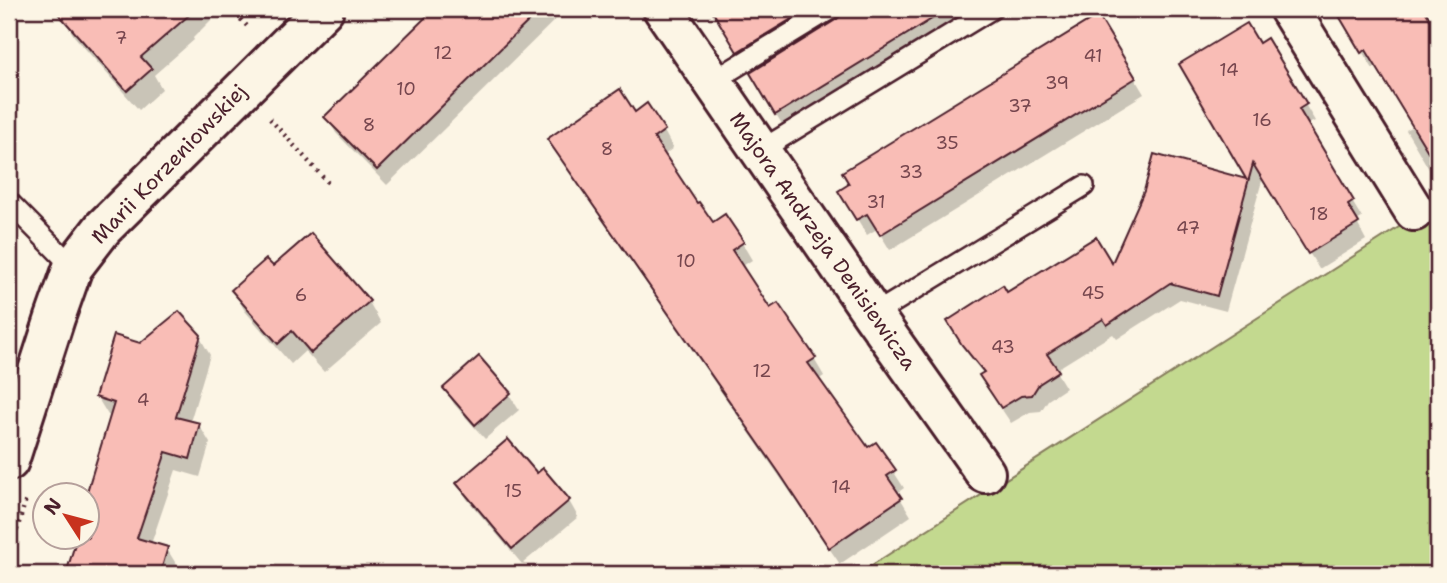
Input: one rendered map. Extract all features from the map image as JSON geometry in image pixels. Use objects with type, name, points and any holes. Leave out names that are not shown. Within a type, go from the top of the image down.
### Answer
[{"type":"street","name":"Marii Korzeniowskiej","points":[[9,461],[73,267],[103,228],[324,9]]},
{"type":"street","name":"Majora Andrzeja Denisiewicza","points":[[663,9],[985,473]]},
{"type":"street","points":[[1289,9],[1414,211]]},
{"type":"lane","points":[[713,81],[831,9]]},
{"type":"lane","points":[[761,150],[992,9]]},
{"type":"lane","points":[[873,315],[1084,186]]},
{"type":"lane","points":[[9,202],[73,267]]},
{"type":"path","points":[[268,118],[330,185]]},
{"type":"path","points":[[9,557],[28,493]]},
{"type":"green space","points":[[1438,202],[1438,574],[858,574]]},
{"type":"building","points":[[54,9],[196,9],[141,57],[152,69],[127,91]]},
{"type":"building","points":[[434,9],[541,9],[377,170],[324,117]]},
{"type":"building","points":[[711,9],[808,9],[737,52]]},
{"type":"building","points":[[843,9],[948,9],[775,115],[750,73],[837,19]]},
{"type":"building","points":[[1335,9],[1424,9],[1438,32],[1438,168],[1366,50],[1361,53]]},
{"type":"building","points":[[1098,15],[1136,78],[880,235],[867,214],[856,220],[838,191],[849,184],[842,172]]},
{"type":"building","points":[[1247,23],[1259,43],[1267,38],[1307,104],[1299,109],[1354,201],[1348,205],[1359,223],[1308,254],[1253,164],[1217,296],[1170,283],[1107,325],[1103,319],[1047,354],[1059,371],[1039,384],[1032,395],[1021,396],[1001,408],[979,375],[984,372],[947,321],[1003,285],[1007,292],[1096,237],[1112,263],[1144,191],[1154,154],[1246,179],[1179,64]]},
{"type":"building","points":[[620,89],[635,112],[647,103],[665,130],[654,138],[697,203],[699,202],[713,222],[725,214],[744,242],[732,250],[770,308],[778,303],[816,358],[808,363],[868,447],[876,442],[896,470],[887,476],[902,498],[829,548],[547,139]]},
{"type":"building","points":[[311,233],[370,301],[311,353],[292,331],[278,344],[231,290],[266,259],[273,266]]},
{"type":"building","points":[[179,311],[201,335],[176,417],[200,423],[190,459],[166,452],[137,538],[168,547],[160,574],[66,574],[73,552],[102,552],[102,482],[90,482],[114,403],[95,397],[114,335],[140,343]]},
{"type":"building","points":[[479,356],[511,393],[475,425],[443,388]]},
{"type":"building","points":[[508,439],[537,473],[543,468],[570,500],[512,549],[456,483]]}]
